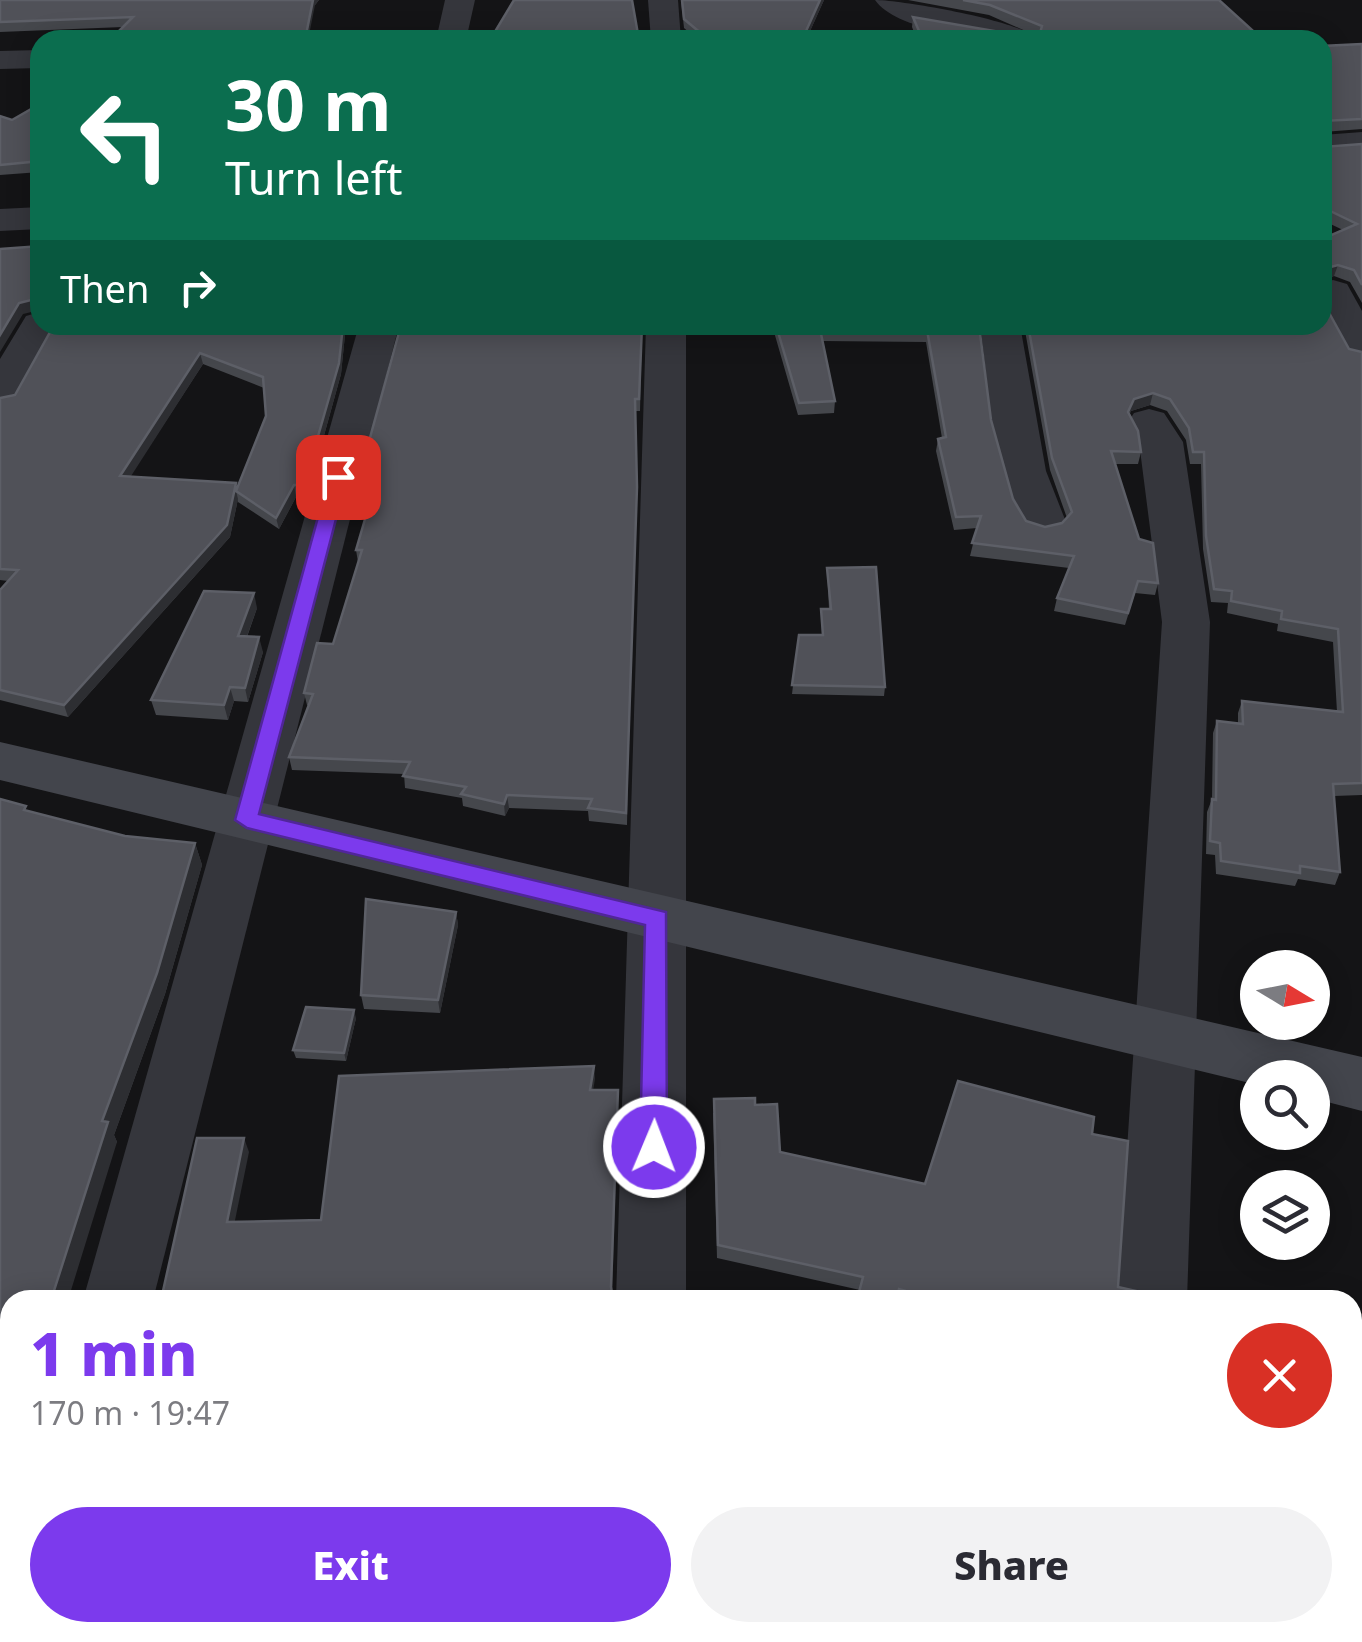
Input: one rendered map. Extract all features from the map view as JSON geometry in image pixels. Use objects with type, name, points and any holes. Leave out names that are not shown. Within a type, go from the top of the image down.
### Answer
[{"type":"street","points":[[453,30],[460,0]]},
{"type":"street","points":[[664,0],[666,30]]},
{"type":"street","points":[[890,0],[906,13],[979,30]]},
{"type":"street","points":[[0,60],[30,59]]},
{"type":"street","points":[[1332,145],[1362,142]]},
{"type":"street","points":[[0,220],[30,218]]},
{"type":"street","points":[[1339,293],[1362,350]]},
{"type":"street","points":[[0,395],[34,335]]},
{"type":"street","points":[[121,1290],[375,335]]},
{"type":"street","points":[[651,1290],[666,335]]},
{"type":"street","points":[[1002,335],[1024,471],[1043,522]]},
{"type":"street","points":[[1148,422],[1161,442],[1186,622],[1153,1290]]},
{"type":"street","points":[[0,761],[658,918],[1168,1034],[1362,1084]]},
{"type":"building","points":[[0,0],[313,0],[307,30],[120,30],[133,17],[0,22]]},
{"type":"building","points":[[514,0],[632,0],[637,30],[496,30]]},
{"type":"building","points":[[682,0],[820,0],[806,30],[697,30],[684,19]]},
{"type":"building","points":[[963,0],[1219,0],[1252,30],[1041,30],[1042,26],[990,5]]},
{"type":"building","points":[[913,17],[988,30],[919,30]]},
{"type":"building","points":[[1362,44],[1362,119],[1332,120],[1332,46]]},
{"type":"building","points":[[30,110],[30,162],[0,165],[0,116],[12,120]]},
{"type":"building","points":[[1362,144],[1362,285],[1354,270],[1332,267],[1332,235],[1357,224],[1332,212],[1332,146]]},
{"type":"building","points":[[30,247],[30,300],[19,303],[0,335],[0,249]]},
{"type":"building","points":[[1332,318],[1349,349],[1362,352],[1362,783],[1333,784],[1340,872],[1300,866],[1300,873],[1221,861],[1220,843],[1210,841],[1212,799],[1216,800],[1217,721],[1243,724],[1242,701],[1343,712],[1338,629],[1281,619],[1282,611],[1231,601],[1232,591],[1214,589],[1206,536],[1204,452],[1193,452],[1189,428],[1170,399],[1153,393],[1134,399],[1128,412],[1138,431],[1141,452],[1111,451],[1139,539],[1153,543],[1158,583],[1138,581],[1128,613],[1057,598],[1074,556],[972,543],[981,516],[956,517],[938,439],[946,437],[928,335],[980,335],[991,420],[1013,499],[1026,521],[1045,527],[1062,523],[1072,512],[1052,458],[1030,335],[1332,335]]},
{"type":"building","points":[[48,335],[342,335],[339,363],[304,485],[294,485],[276,518],[236,491],[266,416],[263,377],[200,353],[120,476],[236,483],[227,525],[64,705],[0,690],[0,590],[18,570],[0,569],[0,398],[15,395]]},
{"type":"building","points":[[398,335],[642,335],[639,399],[635,399],[637,487],[626,813],[588,808],[592,799],[507,795],[504,804],[461,794],[466,787],[403,776],[410,762],[289,757],[313,694],[304,693],[317,643],[333,644],[362,550],[356,550],[375,485],[357,485]]},
{"type":"building","points":[[779,335],[821,335],[835,401],[799,403]]},
{"type":"building","points":[[876,567],[885,687],[792,685],[799,635],[823,635],[821,609],[831,609],[827,568]]},
{"type":"building","points":[[204,591],[254,593],[238,636],[259,637],[245,688],[230,687],[224,705],[151,700]]},
{"type":"building","points":[[0,799],[26,806],[24,810],[125,836],[195,843],[157,973],[102,1121],[108,1122],[54,1290],[0,1290]]},
{"type":"building","points":[[366,899],[456,912],[438,1000],[361,995]]},
{"type":"building","points":[[306,1007],[354,1010],[344,1053],[293,1050]]},
{"type":"building","points":[[594,1066],[590,1090],[618,1090],[611,1290],[163,1290],[197,1138],[244,1138],[227,1222],[321,1220],[339,1076]]},
{"type":"building","points":[[958,1081],[1094,1117],[1092,1134],[1128,1141],[1118,1287],[1132,1290],[860,1290],[863,1277],[718,1245],[714,1099],[755,1098],[755,1105],[777,1104],[780,1152],[925,1184]]},
{"type":"route","points":[[338,477],[247,820],[658,918],[654,1147]]}]
